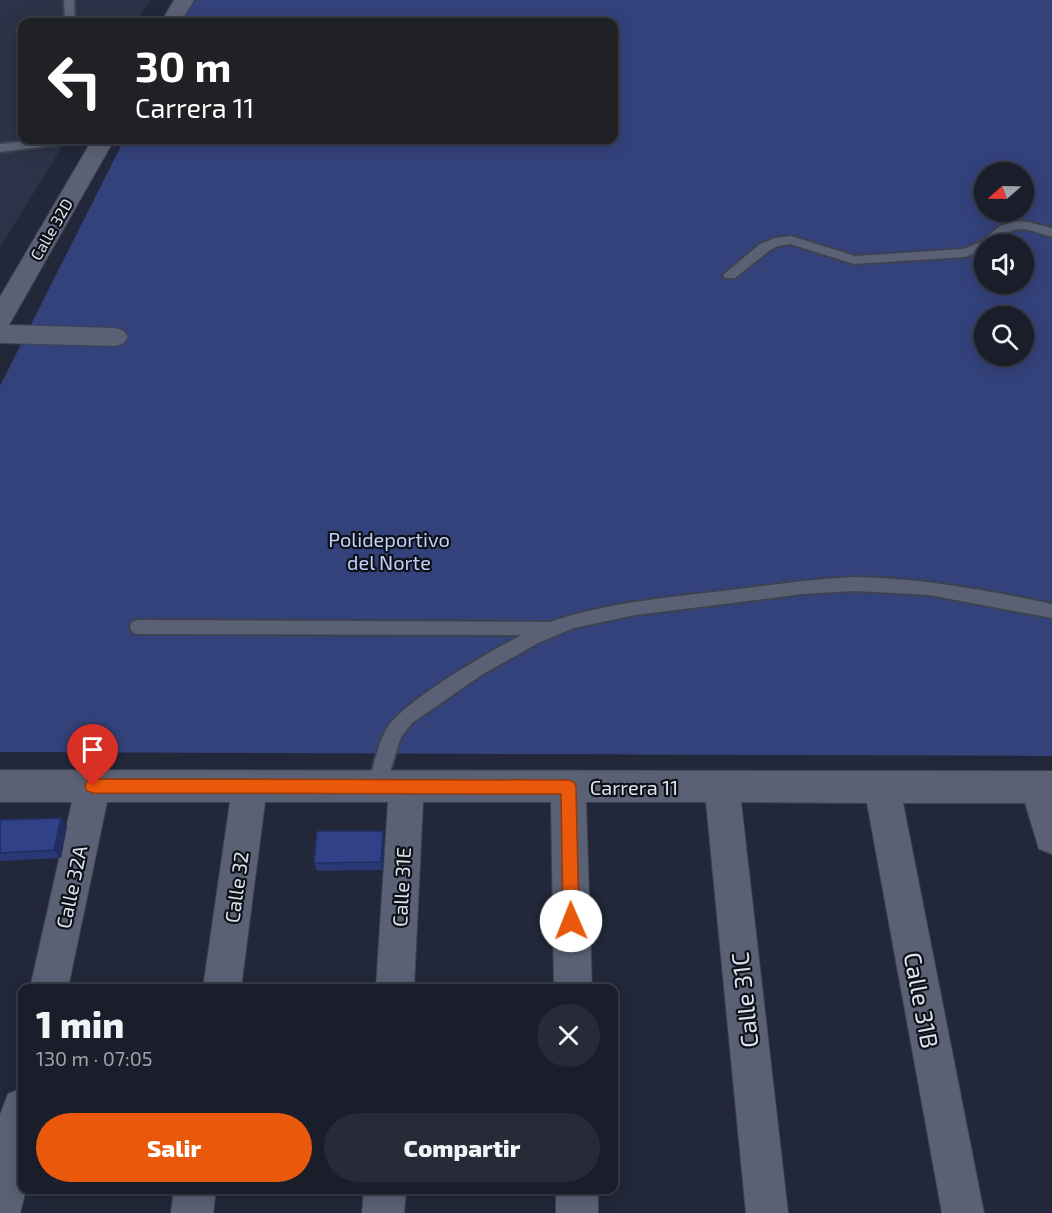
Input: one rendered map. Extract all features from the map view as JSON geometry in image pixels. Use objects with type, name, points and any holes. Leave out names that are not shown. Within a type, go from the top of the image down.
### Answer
[{"type":"street","points":[[173,18],[184,0]]},
{"type":"street","name":"Calle 32D","points":[[0,319],[101,144]]},
{"type":"street","points":[[0,334],[114,337]]},
{"type":"street","name":"Carrera 11","points":[[0,786],[1045,787]]},
{"type":"street","name":"Calle 32A","points":[[49,984],[93,786]]},
{"type":"street","name":"Calle 32","points":[[223,984],[250,786]]},
{"type":"street","name":"Calle 31E","points":[[392,786],[396,984]]},
{"type":"street","points":[[568,787],[573,984]]},
{"type":"street","name":"Calle 31C","points":[[722,787],[767,1213]]},
{"type":"street","name":"Calle 31B","points":[[882,787],[963,1213]]},
{"type":"street","points":[[1045,787],[1052,837]]},
{"type":"street","points":[[0,1211],[18,1127]]},
{"type":"street","points":[[192,1213],[194,1194]]},
{"type":"street","points":[[383,1213],[385,1194]]},
{"type":"street","points":[[577,1194],[578,1213]]},
{"type":"lane","points":[[69,0],[70,18]]},
{"type":"lane","points":[[0,148],[31,144]]},
{"type":"lane","points":[[999,234],[1006,228],[1018,226],[1028,226],[1052,233]]},
{"type":"lane","points":[[730,275],[765,247],[775,242],[791,240],[854,260],[965,253],[974,249]]},
{"type":"lane","points":[[392,786],[393,734],[406,718],[512,648],[554,628],[624,610],[670,603],[854,584],[911,586],[978,595],[1052,611]]},
{"type":"lane","points":[[138,627],[554,628]]},
{"type":"shaded area","points":[[0,0],[150,0],[139,18],[18,18],[18,144],[64,144],[0,248]]},
{"type":"green space","name":"Polideportivo del Norte","points":[[194,0],[1052,0],[1052,756],[0,752],[0,386],[122,144],[618,144],[618,18],[184,18]]},
{"type":"building","points":[[61,818],[54,850],[0,853],[0,820]]},
{"type":"building","points":[[317,831],[383,831],[381,862],[314,863]]},
{"type":"route","points":[[93,786],[568,787],[571,921]]}]
